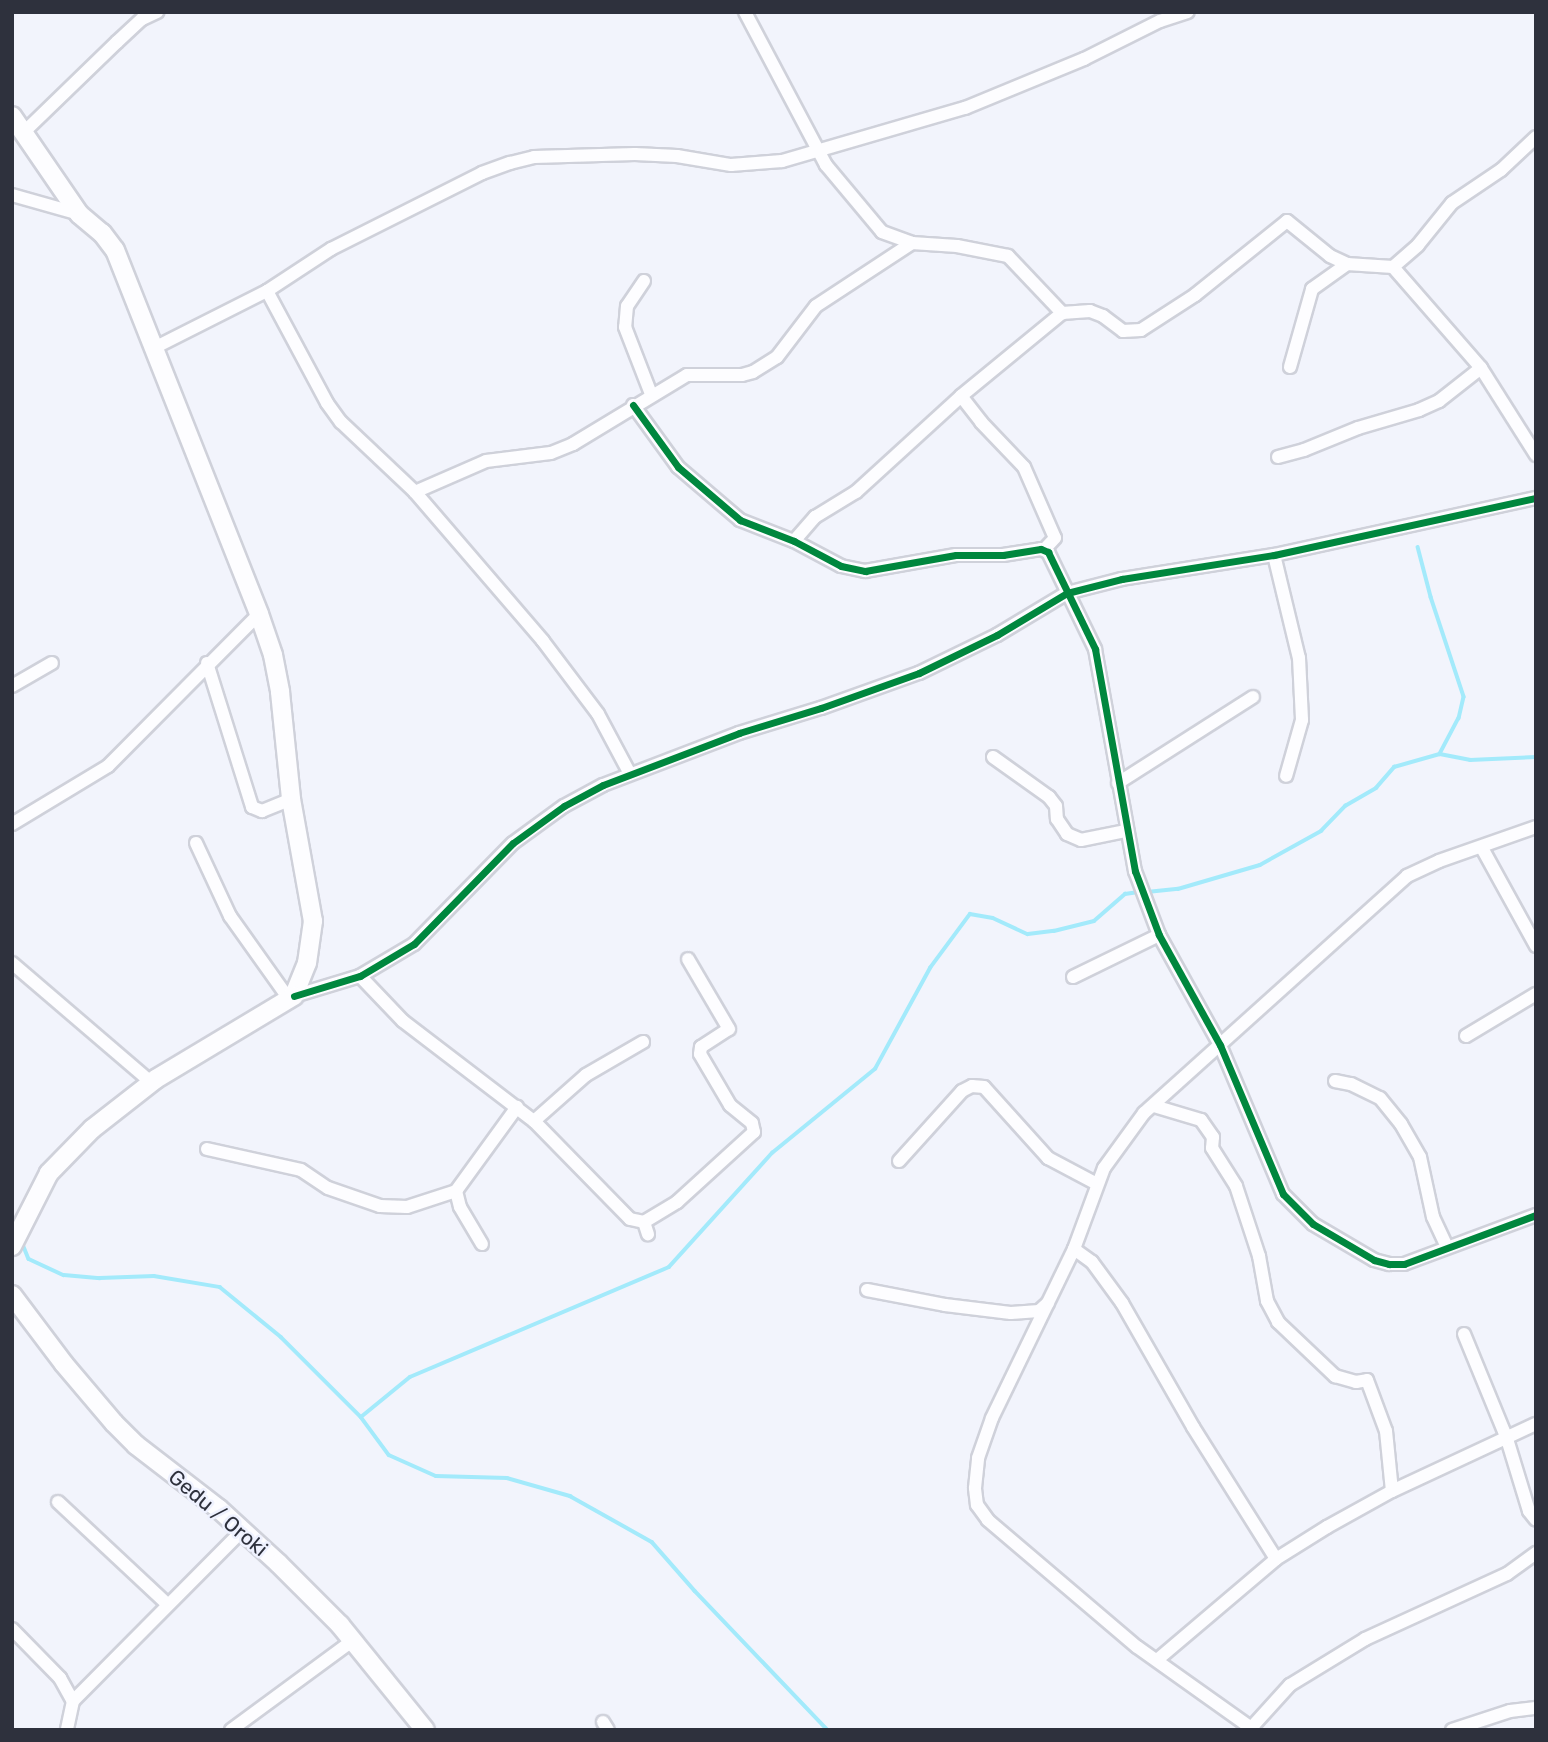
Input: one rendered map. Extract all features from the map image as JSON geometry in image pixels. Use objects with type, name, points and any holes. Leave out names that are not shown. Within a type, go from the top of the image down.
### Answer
[{"type":"main road","points":[[12,116],[79,214],[102,233],[114,250],[259,614],[278,680],[291,799],[313,921],[307,963],[292,998],[151,1082],[68,1151],[37,1196],[12,1246]]},
{"type":"main road","name":"Gedu / Oroki","points":[[12,1295],[64,1364],[114,1423],[136,1445],[219,1509],[288,1572],[352,1641],[425,1730]]},
{"type":"street","points":[[23,133],[117,41],[142,19],[157,12]]},
{"type":"street","points":[[746,12],[833,175],[882,232],[912,243],[957,246],[1008,256],[1062,313]]},
{"type":"street","points":[[154,348],[267,291],[331,249],[482,173],[510,163],[534,157],[635,154],[743,165],[782,161],[965,108],[1084,59],[1160,21],[1188,12]]},
{"type":"street","points":[[794,541],[807,524],[856,492],[961,396],[1062,313],[1090,311],[1103,316],[1123,331],[1141,330],[1195,295],[1287,221],[1330,256],[1347,264],[1393,267],[1418,245],[1452,203],[1501,170],[1536,137]]},
{"type":"street","points":[[12,195],[79,214]]},
{"type":"street","points":[[415,492],[486,461],[551,453],[573,444],[651,394],[687,375],[741,375],[766,365],[787,346],[816,306],[912,243]]},
{"type":"street","points":[[1290,367],[1312,289],[1347,264]]},
{"type":"street","points":[[1393,267],[1481,368],[1536,455]]},
{"type":"street","points":[[644,281],[627,306],[625,327],[651,394]]},
{"type":"street","points":[[267,291],[327,403],[341,422],[415,492],[577,684],[598,714],[630,774]]},
{"type":"street","points":[[1278,457],[1304,450],[1358,428],[1419,410],[1439,401],[1481,368]]},
{"type":"street","points":[[633,405],[678,467],[740,520],[794,541],[841,566],[865,571],[956,555],[1003,555],[1044,550],[1055,538],[1024,467],[981,422],[961,396]]},
{"type":"street","points":[[196,844],[230,916],[292,998],[360,976],[414,944],[513,843],[564,806],[630,774],[919,673],[997,635],[1067,593],[1122,579],[1274,555],[1536,498]]},
{"type":"street","points":[[1044,550],[1051,557],[1095,649],[1135,871],[1159,935],[1220,1045],[1283,1194],[1297,1211],[1331,1236],[1389,1264],[1404,1264],[1536,1215]]},
{"type":"street","points":[[1274,555],[1299,658],[1302,720],[1286,776]]},
{"type":"street","points":[[12,824],[108,766],[207,663],[259,614]]},
{"type":"street","points":[[12,686],[52,663]]},
{"type":"street","points":[[207,663],[252,807],[262,811],[291,799]]},
{"type":"street","points":[[1118,783],[1253,697]]},
{"type":"street","points":[[993,757],[1049,797],[1055,806],[1057,819],[1067,834],[1081,840],[1126,831]]},
{"type":"street","points":[[1536,828],[1439,861],[1406,876],[1144,1114],[1112,1157],[1097,1184],[1074,1249],[992,1418],[978,1458],[975,1488],[977,1505],[988,1520],[1081,1602],[1253,1729],[1290,1685],[1365,1639],[1507,1574],[1536,1553]]},
{"type":"street","points":[[1482,848],[1536,946]]},
{"type":"street","points":[[1073,977],[1159,935]]},
{"type":"street","points":[[360,976],[402,1021],[447,1058],[534,1121],[630,1219],[646,1228],[754,1132],[752,1123],[730,1105],[699,1054],[701,1047],[729,1029],[688,959]]},
{"type":"street","points":[[12,963],[151,1082]]},
{"type":"street","points":[[1466,1036],[1536,994]]},
{"type":"street","points":[[534,1121],[586,1075],[643,1042]]},
{"type":"street","points":[[1335,1081],[1351,1084],[1380,1098],[1401,1124],[1420,1157],[1433,1217],[1447,1247]]},
{"type":"street","points":[[899,1161],[962,1091],[972,1086],[984,1087],[1048,1158],[1097,1184]]},
{"type":"street","points":[[1154,1106],[1201,1120],[1213,1137],[1212,1148],[1239,1195],[1259,1256],[1267,1301],[1278,1322],[1335,1376],[1356,1382],[1367,1380],[1386,1431],[1392,1491]]},
{"type":"street","points":[[208,1149],[301,1170],[328,1188],[380,1206],[407,1207],[456,1191],[517,1107]]},
{"type":"street","points":[[456,1191],[460,1207],[482,1244]]},
{"type":"street","points":[[1074,1249],[1093,1262],[1122,1303],[1193,1427],[1276,1559]]},
{"type":"street","points":[[867,1290],[945,1305],[1011,1313],[1039,1311],[1051,1300]]},
{"type":"street","points":[[1464,1334],[1507,1439],[1529,1511],[1536,1520]]},
{"type":"street","points":[[1157,1660],[1276,1559],[1392,1491],[1536,1424]]},
{"type":"street","points":[[58,1502],[166,1603]]},
{"type":"street","points":[[67,1730],[73,1701],[166,1603],[242,1531]]},
{"type":"street","points":[[12,1629],[60,1678],[73,1701]]},
{"type":"street","points":[[230,1730],[352,1641]]},
{"type":"street","points":[[1452,1730],[1510,1712],[1536,1708]]},
{"type":"waterway","points":[[1418,547],[1431,597],[1464,697],[1459,718],[1440,754]]},
{"type":"waterway","points":[[1147,892],[1178,889],[1260,865],[1321,831],[1345,806],[1376,788],[1394,767],[1440,754],[1470,760],[1536,757]]},
{"type":"waterway","points":[[361,1417],[410,1377],[669,1267],[772,1153],[875,1069],[930,968],[970,914],[993,918],[1028,934],[1054,931],[1094,921],[1125,894],[1140,892]]},
{"type":"waterway","points":[[22,1242],[29,1259],[64,1275],[100,1278],[154,1276],[220,1287],[281,1337],[361,1417],[389,1455],[436,1476],[507,1478],[570,1496],[652,1542],[828,1730]]},
{"type":"cycle path","points":[[633,405],[678,467],[740,520],[794,541],[841,566],[865,571],[956,555],[1003,555],[1041,549],[1048,552],[1095,649],[1135,871],[1159,935],[1220,1045],[1283,1194],[1313,1224],[1374,1260],[1389,1264],[1404,1264],[1536,1215]]},
{"type":"cycle path","points":[[294,996],[360,976],[414,944],[513,843],[564,806],[603,785],[739,733],[821,708],[919,673],[997,635],[1067,593],[1122,579],[1274,555],[1536,498]]}]
